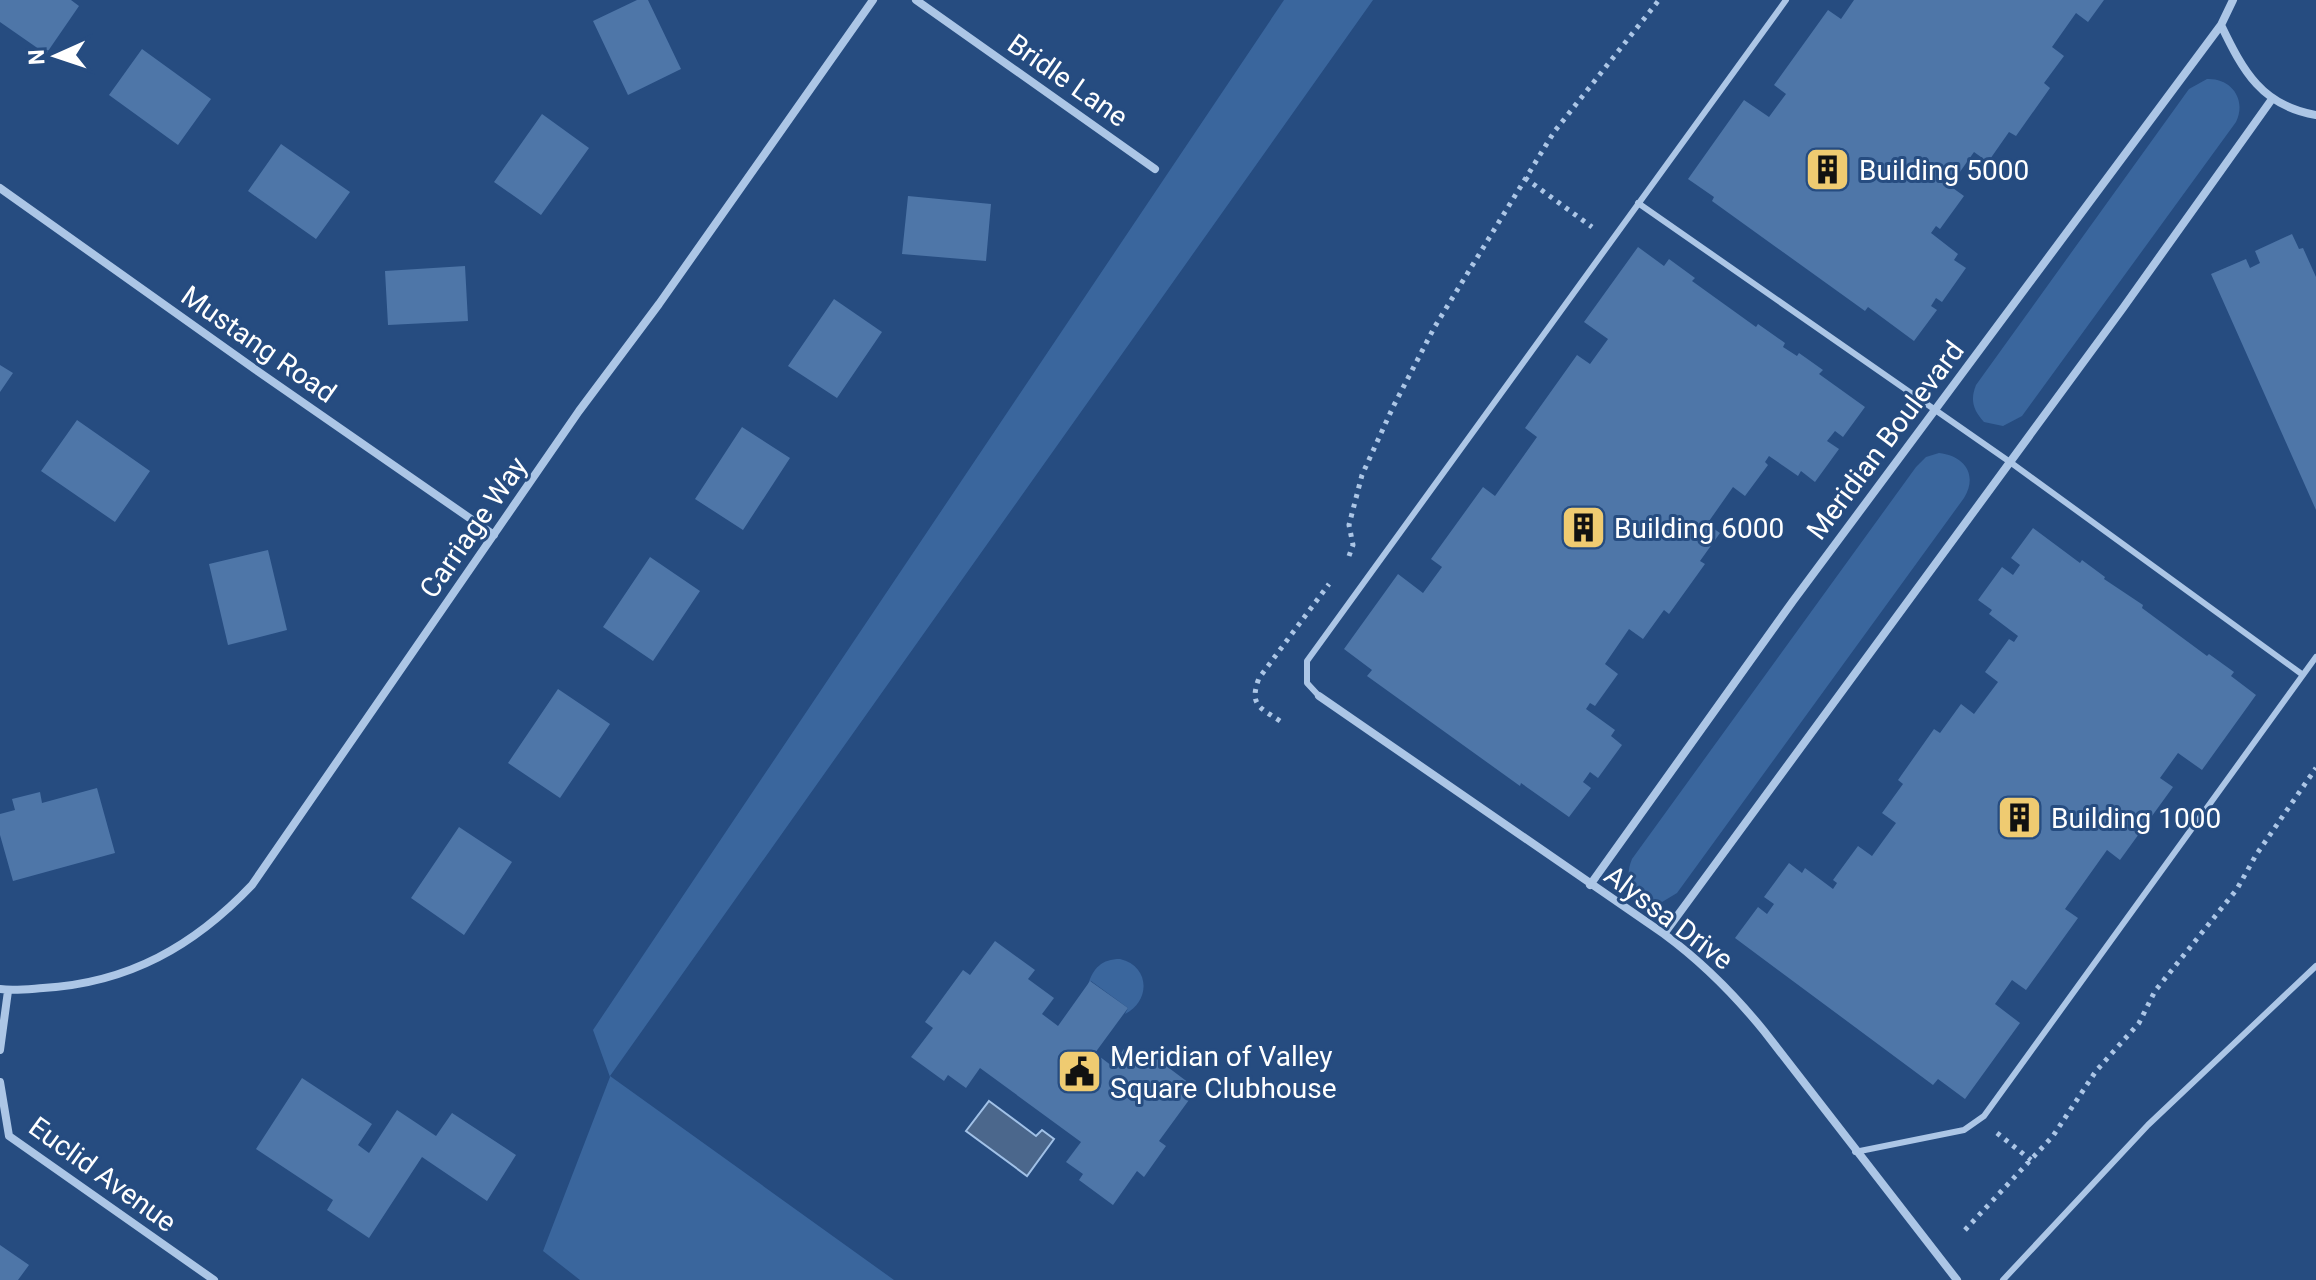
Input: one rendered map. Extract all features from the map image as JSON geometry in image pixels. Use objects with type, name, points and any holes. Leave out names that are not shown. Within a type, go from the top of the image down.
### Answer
[{"type":"street","name":"Carriage Way","points":[[4,990],[71,987],[133,970],[171,952],[223,915],[252,885],[579,411],[659,304],[873,0]]},
{"type":"street","name":"Bridle Lane","points":[[916,0],[1155,169]]},
{"type":"street","name":"Meridian Boulevard","points":[[1590,885],[1793,601],[2221,25],[2233,0]]},
{"type":"street","points":[[2221,25],[2238,61],[2254,82],[2272,99],[2297,112],[2316,115]]},
{"type":"street","points":[[1664,934],[2272,99]]},
{"type":"street","name":"Mustang Road","points":[[0,188],[494,535]]},
{"type":"street","name":"Alyssa Drive","points":[[1319,696],[1664,934],[1710,972],[1735,996],[1957,1280]]},
{"type":"street","points":[[0,1050],[4,990]]},
{"type":"street","name":"Euclid Avenue","points":[[0,1082],[9,1136],[214,1280]]},
{"type":"lane","points":[[1319,696],[1307,683],[1307,661],[1786,0]]},
{"type":"lane","points":[[1638,203],[2010,462],[2303,675]]},
{"type":"lane","points":[[1855,1152],[1952,1134],[1980,1120],[2316,657]]},
{"type":"lane","points":[[2003,1280],[2148,1125],[2316,966]]},
{"type":"path","points":[[1343,564],[1352,552],[1349,525],[1362,475],[1445,306],[1554,132],[1659,0]]},
{"type":"path","points":[[1525,178],[1611,241]]},
{"type":"path","points":[[1280,721],[1258,706],[1254,691],[1259,678],[1334,577]]},
{"type":"path","points":[[1965,1230],[2053,1136],[2096,1071],[2139,1023],[2155,991],[2237,889],[2256,855],[2316,768]]},
{"type":"path","points":[[1980,1120],[2031,1160]]},
{"type":"shaded area","points":[[1284,0],[1373,0],[610,1076],[894,1280],[580,1280],[543,1251],[610,1077],[593,1030]]},
{"type":"shaded area","points":[[2207,79],[2223,82],[2235,92],[2239,105],[2236,122],[2022,416],[2003,426],[1984,422],[1974,405],[1976,385],[2189,89]]},
{"type":"shaded area","points":[[1939,453],[1956,458],[1966,468],[1970,482],[1964,498],[1677,893],[1662,902],[1643,900],[1630,881],[1632,859],[1916,467],[1926,457]]},
{"type":"shaded area","points":[[1120,959],[1137,969],[1144,984],[1139,1001],[1125,1014],[1128,1008],[1091,981],[1088,985],[1099,966]]},
{"type":"shaded area","points":[[989,1101],[1036,1136],[1042,1130],[1054,1139],[1027,1176],[966,1131]]},
{"type":"building","points":[[0,0],[71,0],[79,6],[46,54],[0,22]]},
{"type":"building","points":[[637,0],[648,0],[681,69],[628,95],[593,21]]},
{"type":"building","name":"Building 5000","points":[[1854,0],[2104,0],[2088,22],[2076,13],[2052,47],[2064,56],[2044,83],[2050,88],[2016,136],[2009,132],[1988,162],[1974,152],[1950,186],[1964,196],[1940,229],[1936,226],[1931,233],[1958,254],[1954,260],[1966,268],[1942,302],[1936,298],[1931,306],[1937,310],[1914,341],[1868,307],[1865,311],[1712,201],[1714,197],[1688,179],[1744,100],[1769,117],[1786,94],[1774,85],[1828,10],[1841,19]]},
{"type":"building","points":[[142,49],[211,99],[178,145],[109,95]]},
{"type":"building","points":[[542,114],[589,148],[541,215],[494,182]]},
{"type":"building","points":[[281,144],[350,192],[316,239],[248,191]]},
{"type":"building","points":[[908,196],[991,204],[986,261],[902,254]]},
{"type":"building","points":[[2292,234],[2299,249],[2303,248],[2316,277],[2316,510],[2211,274],[2246,259],[2250,268],[2260,263],[2255,251]]},
{"type":"building","name":"Building 6000","points":[[1638,247],[1664,266],[1669,259],[1695,278],[1692,281],[1756,327],[1758,324],[1785,343],[1783,347],[1797,356],[1799,353],[1823,370],[1819,374],[1865,407],[1843,437],[1835,431],[1827,441],[1839,449],[1815,482],[1801,471],[1798,476],[1769,456],[1765,462],[1768,465],[1745,496],[1733,487],[1707,524],[1720,533],[1700,561],[1705,564],[1669,614],[1664,610],[1643,639],[1629,629],[1605,664],[1618,674],[1595,706],[1590,703],[1586,709],[1615,730],[1611,736],[1622,745],[1598,778],[1590,772],[1583,782],[1591,788],[1569,817],[1521,783],[1520,786],[1367,676],[1372,670],[1344,649],[1398,574],[1423,593],[1442,567],[1431,559],[1483,487],[1495,496],[1537,437],[1525,428],[1577,355],[1590,364],[1608,339],[1584,322]]},
{"type":"building","points":[[465,266],[468,321],[388,325],[385,271]]},
{"type":"building","points":[[834,299],[882,332],[837,398],[788,366]]},
{"type":"building","points":[[0,365],[13,373],[0,392]]},
{"type":"building","points":[[77,420],[150,471],[115,522],[41,471]]},
{"type":"building","points":[[742,427],[790,458],[743,530],[695,499]]},
{"type":"building","name":"Building 1000","points":[[2033,528],[2080,563],[2082,560],[2207,656],[2209,654],[2234,672],[2231,676],[2256,695],[2202,770],[2178,753],[2160,778],[2173,787],[2120,860],[2107,850],[2065,909],[2078,918],[2026,990],[2012,980],[1995,1004],[2020,1023],[1965,1099],[1938,1079],[1933,1085],[1735,938],[1758,907],[1767,914],[1774,904],[1764,897],[1789,863],[1802,873],[1805,868],[1833,889],[1837,883],[1833,880],[1858,846],[1872,856],[1896,823],[1882,813],[1903,784],[1898,780],[1934,729],[1940,733],[1961,704],[1974,714],[1998,682],[1985,672],[2009,639],[2014,642],[2018,636],[1989,614],[1992,610],[1978,600],[2002,567],[2013,575],[2020,565],[2011,558]]},
{"type":"building","points":[[268,550],[287,630],[228,645],[209,564]]},
{"type":"building","points":[[650,557],[700,591],[653,661],[603,627]]},
{"type":"building","points":[[558,689],[610,724],[560,798],[508,763]]},
{"type":"building","points":[[97,788],[115,853],[13,881],[0,835],[0,814],[15,810],[12,799],[40,792],[42,803]]},
{"type":"building","points":[[459,827],[512,862],[464,935],[411,898]]},
{"type":"building","name":"Meridian of Valley Square Clubhouse","points":[[995,941],[1035,970],[1028,979],[1054,998],[1042,1014],[1058,1026],[1090,981],[1128,1008],[1095,1053],[1112,1066],[1124,1049],[1150,1068],[1157,1059],[1197,1089],[1159,1141],[1166,1146],[1144,1177],[1137,1171],[1113,1205],[1079,1180],[1083,1174],[1066,1162],[1081,1142],[980,1068],[966,1088],[948,1075],[944,1081],[911,1057],[933,1028],[925,1022],[963,970],[970,975]]},
{"type":"building","points":[[302,1078],[372,1124],[358,1145],[369,1153],[397,1110],[436,1136],[452,1113],[516,1155],[487,1201],[422,1157],[369,1238],[327,1210],[333,1200],[256,1149]]},
{"type":"building","points":[[0,1245],[29,1265],[18,1280],[0,1280]]},
{"type":"place","name":"Building 5000","points":[[1828,170]]},
{"type":"place","name":"Building 6000","points":[[1583,528]]},
{"type":"place","name":"Building 1000","points":[[2020,818]]},
{"type":"place","name":"Meridian of Valley Square Clubhouse","points":[[1079,1072]]}]
